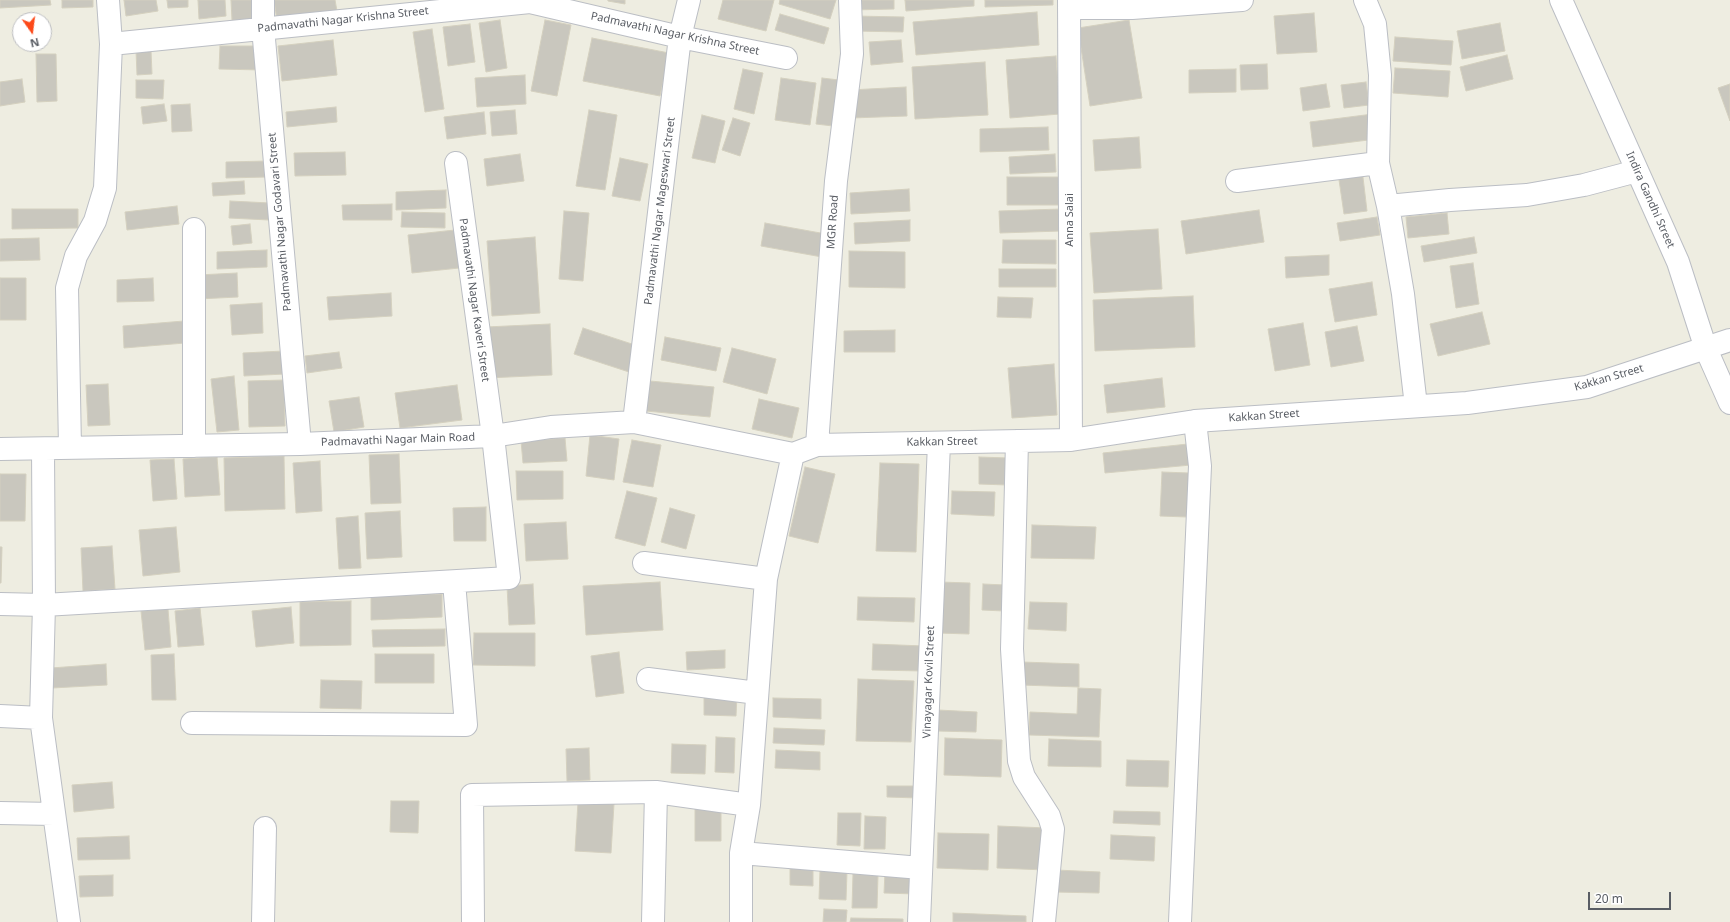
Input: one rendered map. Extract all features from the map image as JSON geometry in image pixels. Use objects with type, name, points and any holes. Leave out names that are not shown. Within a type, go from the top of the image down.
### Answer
[{"type":"street","points":[[70,448],[67,288],[71,269],[76,256],[95,221],[106,188],[111,44],[108,0]]},
{"type":"street","name":"Padmavathi Nagar Godavari Street","points":[[263,0],[263,28],[300,444]]},
{"type":"street","name":"Padmavathi Nagar Mageswari Street","points":[[634,422],[680,37],[689,0]]},
{"type":"street","name":"MGR Road","points":[[817,445],[836,180],[852,54],[850,0]]},
{"type":"street","points":[[1069,4],[1132,8],[1242,0]]},
{"type":"street","points":[[1365,0],[1374,24],[1380,75],[1378,163],[1388,206],[1403,294],[1416,406]]},
{"type":"street","name":"Indira Gandhi Street","points":[[1561,0],[1678,262],[1706,349],[1730,403]]},
{"type":"street","name":"Padmavathi Nagar Krishna Street","points":[[111,44],[530,1],[680,37],[786,58]]},
{"type":"street","name":"Anna Salai","points":[[1069,4],[1071,440]]},
{"type":"street","name":"Padmavathi Nagar Kaveri Street","points":[[454,582],[490,578],[509,578],[493,436],[456,163]]},
{"type":"street","points":[[1237,181],[1378,163]]},
{"type":"street","points":[[1388,206],[1527,195],[1584,185],[1637,171]]},
{"type":"street","points":[[194,229],[194,446]]},
{"type":"street","name":"Kakkan Street","points":[[793,454],[817,445],[1071,440],[1195,421],[1467,403],[1587,387],[1730,340]]},
{"type":"street","points":[[1180,922],[1200,466],[1195,421]]},
{"type":"street","name":"Padmavathi Nagar Main Road","points":[[0,449],[300,444],[493,436],[551,426],[634,422],[793,454]]},
{"type":"street","points":[[1017,441],[1012,649],[1019,761],[1024,777],[1049,816],[1053,829],[1044,922]]},
{"type":"street","name":"Vinayagar Kovil Street","points":[[919,922],[938,442]]},
{"type":"street","points":[[43,449],[44,605],[41,718],[69,922]]},
{"type":"street","points":[[741,922],[741,853],[749,805],[766,579],[793,454]]},
{"type":"street","points":[[644,563],[766,579]]},
{"type":"street","points":[[0,604],[44,605],[454,582],[466,725],[192,723]]},
{"type":"street","points":[[648,679],[757,693]]},
{"type":"street","points":[[0,716],[41,718]]},
{"type":"street","points":[[473,922],[472,795],[656,792],[749,805]]},
{"type":"street","points":[[653,922],[656,792]]},
{"type":"street","points":[[0,813],[54,814]]},
{"type":"street","points":[[264,922],[265,828]]},
{"type":"street","points":[[741,853],[921,868]]},
{"type":"building","points":[[0,0],[50,0],[51,5],[0,8]]},
{"type":"building","points":[[62,0],[93,0],[93,7],[62,8]]},
{"type":"building","points":[[124,0],[156,0],[158,11],[126,16]]},
{"type":"building","points":[[167,0],[188,0],[188,7],[168,8]]},
{"type":"building","points":[[198,0],[225,0],[226,16],[199,19]]},
{"type":"building","points":[[231,0],[253,0],[254,20],[232,20]]},
{"type":"building","points":[[274,0],[335,0],[337,11],[277,21]]},
{"type":"building","points":[[625,0],[625,4],[608,1]]},
{"type":"building","points":[[723,0],[774,0],[766,31],[718,19]]},
{"type":"building","points":[[780,0],[836,0],[830,19],[779,4]]},
{"type":"building","points":[[851,0],[894,0],[894,9],[852,10]]},
{"type":"building","points":[[905,0],[974,0],[974,6],[906,11]]},
{"type":"building","points":[[985,0],[1053,0],[1053,5],[985,7]]},
{"type":"building","points":[[1037,12],[1039,45],[916,55],[913,22]]},
{"type":"building","points":[[1314,13],[1317,52],[1277,54],[1274,16]]},
{"type":"building","points":[[780,14],[829,28],[824,44],[775,30]]},
{"type":"building","points":[[854,16],[904,17],[903,32],[854,31]]},
{"type":"building","points":[[500,20],[507,68],[486,72],[479,23]]},
{"type":"building","points":[[545,20],[571,25],[557,96],[531,91]]},
{"type":"building","points":[[1129,20],[1142,98],[1090,106],[1078,28]]},
{"type":"building","points":[[1500,23],[1505,51],[1462,59],[1457,31]]},
{"type":"building","points":[[470,24],[475,62],[448,66],[443,27]]},
{"type":"building","points":[[432,29],[444,109],[425,112],[413,32]]},
{"type":"building","points":[[1395,37],[1453,41],[1451,65],[1393,61]]},
{"type":"building","points":[[592,38],[669,53],[660,96],[583,81]]},
{"type":"building","points":[[333,40],[337,75],[282,81],[278,46]]},
{"type":"building","points":[[901,40],[903,62],[871,65],[869,42]]},
{"type":"building","points":[[220,46],[261,46],[261,70],[219,69]]},
{"type":"building","points":[[151,50],[152,74],[137,75],[136,51]]},
{"type":"building","points":[[36,54],[56,54],[57,101],[37,102]]},
{"type":"building","points":[[1507,55],[1513,79],[1466,91],[1460,67]]},
{"type":"building","points":[[1056,56],[1060,114],[1010,118],[1006,60]]},
{"type":"building","points":[[985,62],[988,115],[915,119],[912,67]]},
{"type":"building","points":[[1267,64],[1268,89],[1241,90],[1240,65]]},
{"type":"building","points":[[1395,68],[1450,71],[1448,97],[1393,93]]},
{"type":"building","points":[[743,69],[763,73],[754,114],[734,109]]},
{"type":"building","points":[[1236,69],[1236,92],[1189,93],[1189,70]]},
{"type":"building","points":[[525,75],[526,104],[477,107],[475,78]]},
{"type":"building","points":[[781,78],[816,83],[810,125],[775,120]]},
{"type":"building","points":[[822,78],[839,80],[833,126],[816,124]]},
{"type":"building","points":[[22,79],[25,102],[0,106],[0,82]]},
{"type":"building","points":[[136,80],[164,80],[163,99],[136,98]]},
{"type":"building","points":[[1366,82],[1369,105],[1344,108],[1341,85]]},
{"type":"building","points":[[1326,84],[1330,107],[1303,111],[1300,88]]},
{"type":"building","points":[[1730,84],[1730,121],[1718,88]]},
{"type":"building","points":[[906,87],[907,116],[851,118],[850,90]]},
{"type":"building","points":[[164,104],[167,121],[143,124],[141,107]]},
{"type":"building","points":[[190,104],[192,131],[172,132],[171,105]]},
{"type":"building","points":[[336,107],[337,122],[287,127],[286,112]]},
{"type":"building","points":[[515,110],[517,134],[492,136],[490,112]]},
{"type":"building","points":[[589,110],[617,115],[605,190],[576,186]]},
{"type":"building","points":[[484,112],[486,134],[447,139],[444,117]]},
{"type":"building","points":[[1373,114],[1376,139],[1313,147],[1310,122]]},
{"type":"building","points":[[702,115],[725,121],[715,163],[692,158]]},
{"type":"building","points":[[733,118],[750,123],[740,156],[722,150]]},
{"type":"building","points":[[1048,127],[1049,150],[980,152],[980,129]]},
{"type":"building","points":[[1139,137],[1141,168],[1095,171],[1093,140]]},
{"type":"building","points":[[345,152],[346,175],[295,176],[294,153]]},
{"type":"building","points":[[520,154],[524,181],[487,186],[484,159]]},
{"type":"building","points":[[1055,154],[1056,172],[1010,174],[1009,157]]},
{"type":"building","points":[[620,158],[648,164],[640,201],[612,196]]},
{"type":"building","points":[[267,161],[267,177],[226,178],[226,162]]},
{"type":"building","points":[[1362,169],[1367,211],[1344,214],[1338,173]]},
{"type":"building","points":[[1007,177],[1062,177],[1062,205],[1007,205]]},
{"type":"building","points":[[244,181],[245,194],[213,196],[212,183]]},
{"type":"building","points":[[909,189],[910,211],[851,214],[850,193]]},
{"type":"building","points":[[446,190],[446,208],[396,210],[396,192]]},
{"type":"building","points":[[230,201],[270,203],[269,220],[229,218]]},
{"type":"building","points":[[392,204],[392,220],[343,220],[342,205]]},
{"type":"building","points":[[177,206],[179,224],[127,230],[125,212]]},
{"type":"building","points":[[12,209],[78,209],[78,228],[12,229]]},
{"type":"building","points":[[1061,209],[1061,231],[1000,233],[999,211]]},
{"type":"building","points":[[1259,210],[1264,242],[1186,254],[1181,221]]},
{"type":"building","points":[[564,211],[589,213],[583,281],[559,279]]},
{"type":"building","points":[[402,212],[445,213],[445,228],[401,227]]},
{"type":"building","points":[[1447,213],[1449,234],[1408,238],[1406,217]]},
{"type":"building","points":[[1377,217],[1380,235],[1340,241],[1337,223]]},
{"type":"building","points":[[910,220],[910,241],[855,244],[854,223]]},
{"type":"building","points":[[765,223],[826,234],[822,257],[761,246]]},
{"type":"building","points":[[250,224],[252,243],[233,245],[231,226]]},
{"type":"building","points":[[1158,229],[1162,289],[1094,293],[1090,233]]},
{"type":"building","points":[[455,230],[459,268],[412,273],[408,235]]},
{"type":"building","points":[[535,237],[540,313],[492,316],[487,241]]},
{"type":"building","points":[[1474,237],[1477,253],[1424,262],[1421,246]]},
{"type":"building","points":[[39,238],[40,260],[0,261],[0,239]]},
{"type":"building","points":[[1003,240],[1056,240],[1056,264],[1002,263]]},
{"type":"building","points":[[267,250],[267,267],[217,269],[217,252]]},
{"type":"building","points":[[849,251],[905,252],[905,288],[849,287]]},
{"type":"building","points":[[1329,255],[1329,275],[1286,278],[1285,257]]},
{"type":"building","points":[[1473,263],[1479,304],[1456,308],[1450,266]]},
{"type":"building","points":[[999,269],[1056,269],[1056,287],[999,287]]},
{"type":"building","points":[[237,273],[238,297],[198,299],[198,275]]},
{"type":"building","points":[[0,278],[26,278],[26,320],[0,320]]},
{"type":"building","points":[[153,278],[154,301],[117,302],[117,280]]},
{"type":"building","points":[[1372,282],[1377,315],[1335,322],[1329,289]]},
{"type":"building","points":[[391,293],[392,316],[329,320],[327,297]]},
{"type":"building","points":[[1193,296],[1195,347],[1095,351],[1093,300]]},
{"type":"building","points":[[998,297],[1033,298],[1031,318],[997,317]]},
{"type":"building","points":[[262,303],[263,333],[232,335],[230,305]]},
{"type":"building","points":[[1482,312],[1490,344],[1438,356],[1430,324]]},
{"type":"building","points":[[184,321],[185,343],[124,348],[123,326]]},
{"type":"building","points":[[1303,323],[1310,365],[1275,371],[1268,329]]},
{"type":"building","points":[[550,324],[552,375],[487,378],[486,327]]},
{"type":"building","points":[[1357,326],[1364,361],[1331,367],[1325,332]]},
{"type":"building","points":[[583,328],[638,346],[629,372],[574,354]]},
{"type":"building","points":[[895,330],[895,352],[844,352],[844,331]]},
{"type":"building","points":[[665,337],[721,348],[716,371],[661,360]]},
{"type":"building","points":[[732,348],[776,359],[767,394],[723,382]]},
{"type":"building","points":[[284,351],[285,374],[244,376],[243,353]]},
{"type":"building","points":[[339,352],[342,368],[307,373],[305,356]]},
{"type":"building","points":[[1054,364],[1057,415],[1012,418],[1008,368]]},
{"type":"building","points":[[234,376],[239,430],[217,432],[211,379]]},
{"type":"building","points":[[1162,378],[1165,407],[1107,413],[1104,385]]},
{"type":"building","points":[[284,380],[285,426],[249,427],[248,381]]},
{"type":"building","points":[[650,381],[714,387],[710,417],[646,411]]},
{"type":"building","points":[[108,384],[110,425],[88,426],[86,385]]},
{"type":"building","points":[[457,385],[462,420],[400,428],[395,393]]},
{"type":"building","points":[[359,397],[364,427],[334,432],[329,401]]},
{"type":"building","points":[[759,399],[799,408],[792,438],[752,429]]},
{"type":"building","points":[[590,435],[619,439],[614,480],[586,476]]},
{"type":"building","points":[[565,438],[567,461],[523,463],[521,441]]},
{"type":"building","points":[[632,440],[661,445],[653,487],[623,482]]},
{"type":"building","points":[[1188,444],[1191,465],[1105,473],[1103,453]]},
{"type":"building","points":[[399,454],[401,503],[371,504],[369,455]]},
{"type":"building","points":[[284,456],[285,509],[225,511],[224,458]]},
{"type":"building","points":[[217,457],[220,495],[185,497],[183,459]]},
{"type":"building","points":[[979,457],[1009,458],[1007,485],[979,484]]},
{"type":"building","points":[[174,459],[177,499],[153,501],[150,460]]},
{"type":"building","points":[[320,461],[322,511],[296,513],[293,463]]},
{"type":"building","points":[[880,463],[919,464],[916,552],[876,551]]},
{"type":"building","points":[[805,467],[835,474],[818,543],[789,536]]},
{"type":"building","points":[[516,471],[563,471],[563,499],[517,500]]},
{"type":"building","points":[[1162,472],[1189,473],[1187,517],[1160,516]]},
{"type":"building","points":[[0,474],[26,474],[25,521],[0,521]]},
{"type":"building","points":[[627,491],[657,498],[645,546],[615,538]]},
{"type":"building","points":[[952,491],[995,492],[994,516],[951,514]]},
{"type":"building","points":[[486,507],[486,541],[454,541],[453,508]]},
{"type":"building","points":[[670,508],[695,515],[686,549],[661,542]]},
{"type":"building","points":[[400,511],[402,557],[367,559],[365,513]]},
{"type":"building","points":[[358,516],[361,568],[339,569],[336,518]]},
{"type":"building","points":[[566,522],[568,559],[526,561],[524,524]]},
{"type":"building","points":[[1032,525],[1096,527],[1094,559],[1031,558]]},
{"type":"building","points":[[176,527],[180,572],[143,576],[139,530]]},
{"type":"building","points":[[112,546],[115,589],[83,591],[81,548]]},
{"type":"building","points":[[0,547],[2,547],[1,583],[0,583]]},
{"type":"building","points":[[660,582],[663,630],[586,635],[583,586]]},
{"type":"building","points":[[940,582],[970,583],[969,634],[938,633]]},
{"type":"building","points":[[533,584],[535,624],[509,625],[507,586]]},
{"type":"building","points":[[983,584],[1005,585],[1004,611],[982,610]]},
{"type":"building","points":[[442,594],[442,617],[371,620],[371,597]]},
{"type":"building","points":[[858,597],[915,598],[914,622],[857,620]]},
{"type":"building","points":[[351,601],[351,645],[300,646],[300,602]]},
{"type":"building","points":[[1030,602],[1067,603],[1066,631],[1028,629]]},
{"type":"building","points":[[291,607],[294,643],[256,647],[252,611]]},
{"type":"building","points":[[200,608],[204,645],[178,647],[175,611]]},
{"type":"building","points":[[168,609],[171,647],[145,650],[141,611]]},
{"type":"building","points":[[445,629],[445,646],[373,647],[372,630]]},
{"type":"building","points":[[474,633],[535,633],[535,666],[473,665]]},
{"type":"building","points":[[873,644],[924,646],[924,671],[872,670]]},
{"type":"building","points":[[725,650],[725,668],[687,670],[686,652]]},
{"type":"building","points":[[619,652],[624,693],[596,697],[591,656]]},
{"type":"building","points":[[174,654],[176,700],[152,700],[151,655]]},
{"type":"building","points":[[375,654],[434,654],[434,683],[375,683]]},
{"type":"building","points":[[1022,662],[1079,664],[1079,687],[1021,685]]},
{"type":"building","points":[[106,664],[107,685],[52,688],[51,668]]},
{"type":"building","points":[[858,679],[914,681],[911,742],[856,741]]},
{"type":"building","points":[[321,680],[362,681],[361,709],[320,708]]},
{"type":"building","points":[[1078,688],[1101,689],[1099,737],[1029,735],[1030,712],[1077,714]]},
{"type":"building","points":[[704,694],[737,695],[736,716],[704,715]]},
{"type":"building","points":[[773,698],[821,699],[821,719],[773,717]]},
{"type":"building","points":[[938,710],[977,712],[976,732],[937,731]]},
{"type":"building","points":[[774,728],[825,730],[824,745],[773,743]]},
{"type":"building","points":[[716,737],[735,738],[734,773],[715,772]]},
{"type":"building","points":[[945,738],[1002,740],[1001,777],[944,775]]},
{"type":"building","points":[[1049,739],[1101,741],[1101,767],[1048,766]]},
{"type":"building","points":[[672,744],[706,745],[705,774],[671,773]]},
{"type":"building","points":[[589,748],[590,780],[567,781],[566,749]]},
{"type":"building","points":[[776,750],[820,752],[820,770],[775,768]]},
{"type":"building","points":[[1127,760],[1169,761],[1168,787],[1126,786]]},
{"type":"building","points":[[112,782],[114,808],[74,812],[72,785]]},
{"type":"building","points":[[887,786],[918,786],[918,798],[887,797]]},
{"type":"building","points":[[391,801],[419,801],[418,833],[390,832]]},
{"type":"building","points":[[578,802],[614,804],[611,853],[575,851]]},
{"type":"building","points":[[695,803],[721,803],[721,841],[695,841]]},
{"type":"building","points":[[1114,811],[1160,812],[1160,825],[1113,823]]},
{"type":"building","points":[[838,813],[861,813],[860,846],[837,845]]},
{"type":"building","points":[[865,816],[886,817],[885,849],[864,849]]},
{"type":"building","points":[[998,826],[1047,828],[1045,870],[997,868]]},
{"type":"building","points":[[938,833],[989,834],[988,870],[937,868]]},
{"type":"building","points":[[1111,835],[1155,837],[1154,861],[1110,859]]},
{"type":"building","points":[[129,836],[130,859],[78,860],[77,838]]},
{"type":"building","points":[[790,868],[813,869],[813,886],[790,885]]},
{"type":"building","points":[[1056,870],[1100,872],[1099,893],[1055,892]]},
{"type":"building","points":[[820,871],[847,872],[846,900],[819,899]]},
{"type":"building","points":[[885,872],[917,873],[916,894],[884,893]]},
{"type":"building","points":[[853,874],[878,875],[877,908],[852,908]]},
{"type":"building","points":[[113,875],[113,896],[80,897],[79,876]]},
{"type":"building","points":[[824,909],[847,910],[846,922],[823,922]]},
{"type":"building","points":[[953,913],[1026,916],[1026,922],[953,922]]},
{"type":"building","points":[[851,918],[903,919],[903,922],[850,922]]}]
